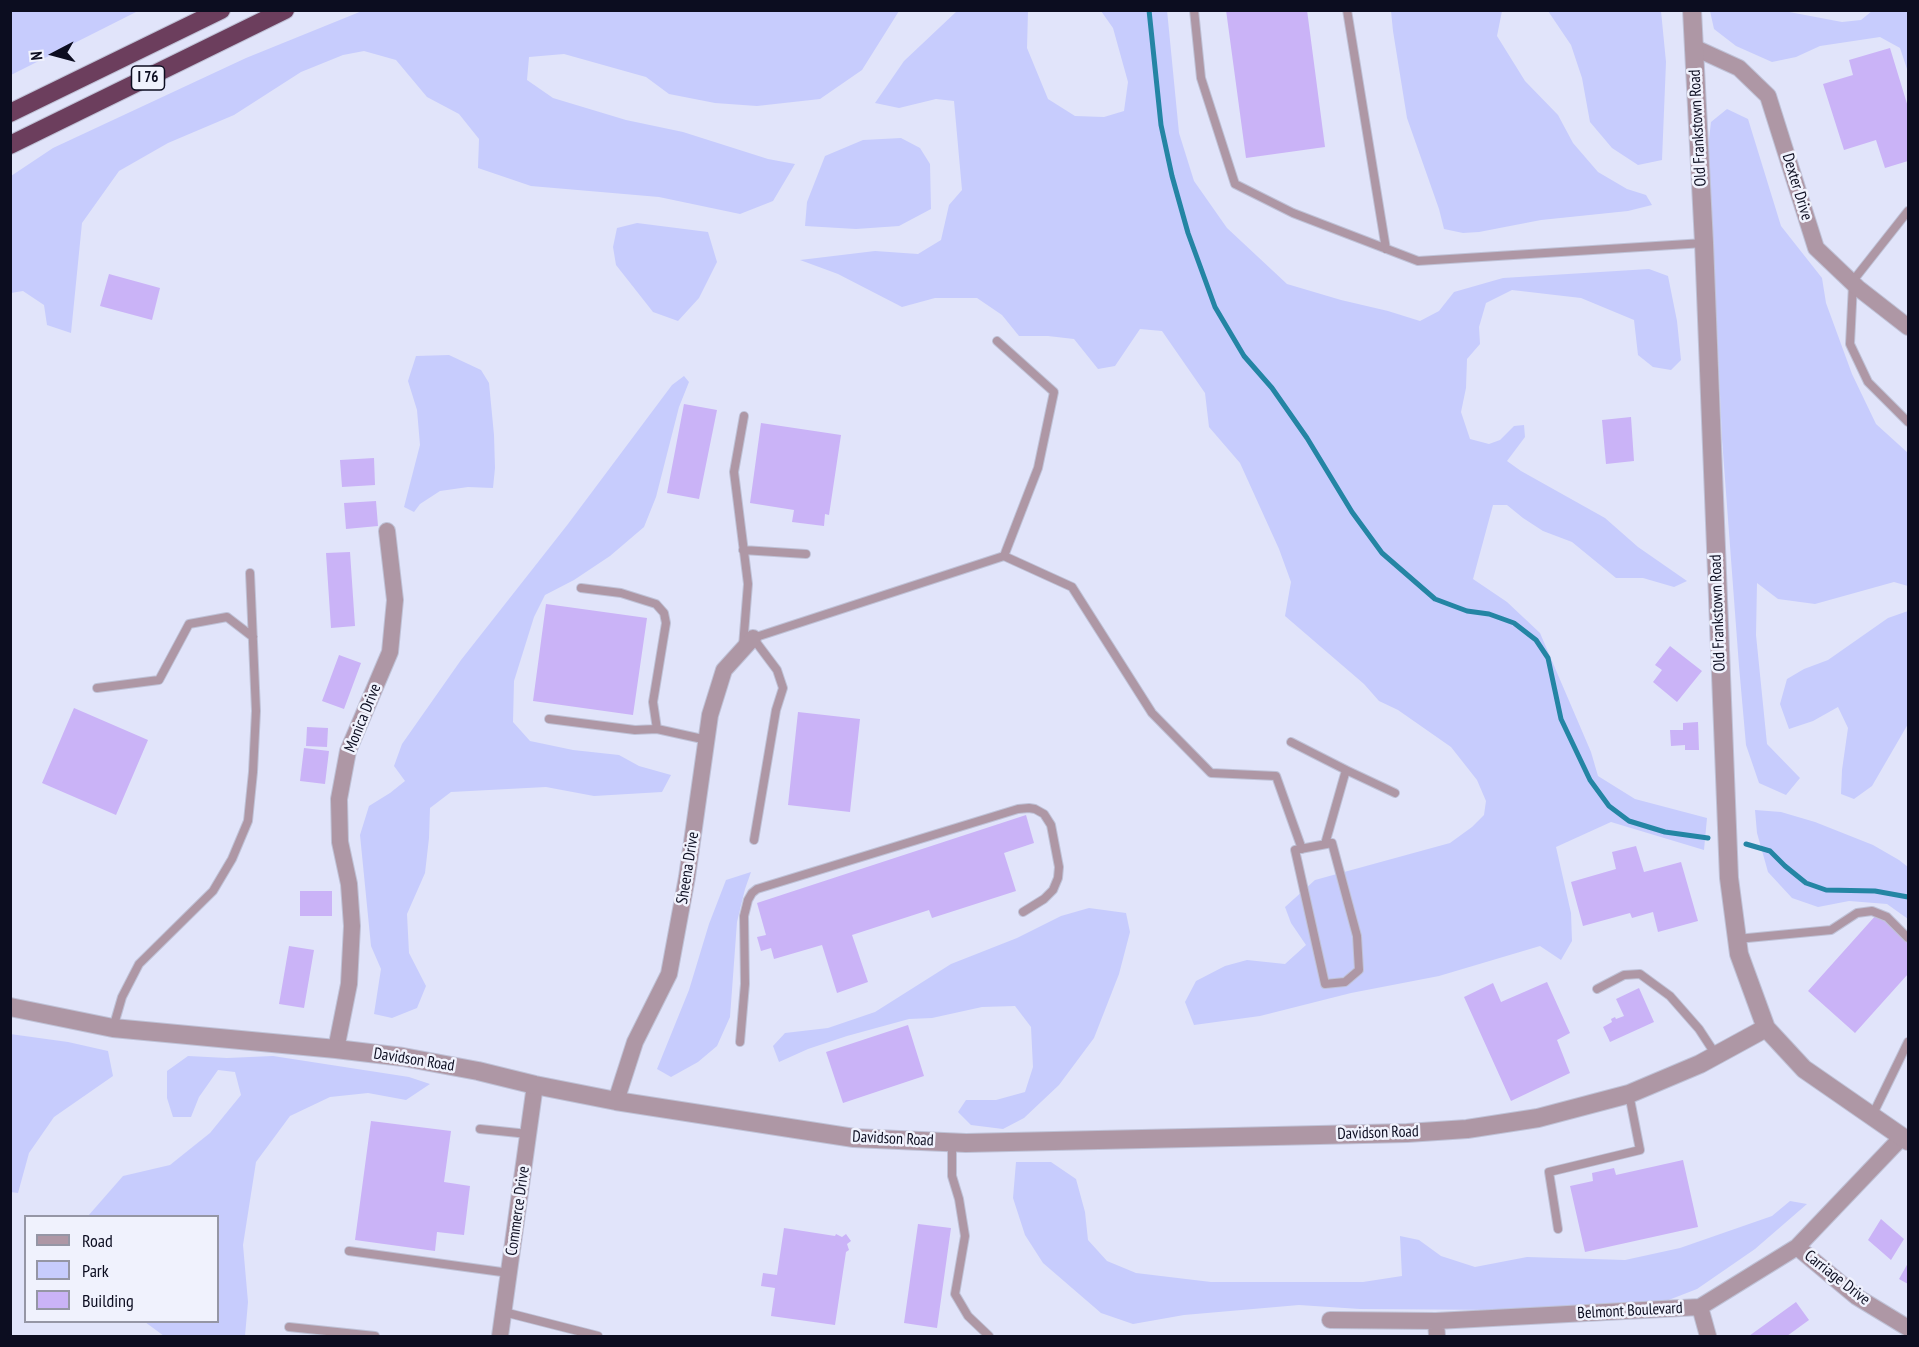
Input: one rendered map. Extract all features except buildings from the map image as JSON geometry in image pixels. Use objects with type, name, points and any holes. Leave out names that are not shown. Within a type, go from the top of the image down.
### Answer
[{"type":"highway","name":"I 76","points":[[10,113],[221,10]]},
{"type":"highway","name":"I 76","points":[[10,145],[285,10]]},
{"type":"street","name":"Old Frankstown Road","points":[[1692,10],[1704,243],[1729,878],[1739,954],[1766,1028],[1804,1069],[1905,1139]]},
{"type":"street","name":"Dexter Drive","points":[[1693,47],[1739,68],[1768,96],[1816,248],[1853,283],[1908,327]]},
{"type":"street","name":"Monica Drive","points":[[336,1049],[349,984],[352,927],[349,884],[340,842],[339,799],[348,751],[390,652],[395,600],[387,531]]},
{"type":"street","name":"Sheena Drive","points":[[616,1101],[635,1042],[669,974],[687,877],[710,715],[724,670],[748,644]]},
{"type":"street","name":"Davidson Road","points":[[10,1007],[113,1028],[336,1049],[413,1059],[616,1101],[854,1138],[952,1143],[1396,1133],[1467,1129],[1538,1118],[1629,1094],[1700,1064],[1766,1028]]},
{"type":"street","name":"Commerce Drive","points":[[501,1336],[535,1085]]},
{"type":"street","name":"Belmont Boulevard","points":[[1330,1320],[1436,1329],[1700,1307],[1797,1247],[1905,1139]]},
{"type":"street","name":"Carriage Drive","points":[[1797,1247],[1857,1297],[1908,1328]]},
{"type":"street","points":[[1700,1307],[1708,1336]]},
{"type":"lane","points":[[1194,10],[1201,78],[1235,184],[1293,213],[1418,261],[1704,243]]},
{"type":"lane","points":[[1347,10],[1386,249]]},
{"type":"lane","points":[[1908,211],[1853,283],[1850,344],[1868,382],[1908,422]]},
{"type":"lane","points":[[997,341],[1054,392],[1038,468],[1004,556]]},
{"type":"lane","points":[[744,416],[734,472],[748,584],[748,644],[777,670],[783,688],[776,710],[754,840]]},
{"type":"lane","points":[[743,550],[806,554]]},
{"type":"lane","points":[[748,644],[1004,556],[1072,587],[1152,713],[1211,773],[1276,776],[1302,849]]},
{"type":"lane","points":[[113,1028],[122,997],[139,964],[213,891],[232,859],[248,821],[254,772],[256,711],[250,573]]},
{"type":"lane","points":[[581,588],[621,593],[656,604],[664,613],[666,623],[653,702],[657,729]]},
{"type":"lane","points":[[97,688],[159,680],[189,624],[227,617],[253,637]]},
{"type":"lane","points":[[549,719],[635,730],[657,729],[707,740]]},
{"type":"lane","points":[[1291,742],[1395,793]]},
{"type":"lane","points":[[1325,844],[1346,770]]},
{"type":"lane","points":[[740,1041],[745,984],[744,916],[748,900],[757,889],[1029,808],[1044,814],[1051,825],[1059,867],[1058,878],[1053,890],[1044,899],[1023,912]]},
{"type":"lane","points":[[1332,843],[1356,936],[1359,970],[1345,982],[1325,984],[1295,850],[1325,844],[1332,843]]},
{"type":"lane","points":[[1737,939],[1831,930],[1857,913],[1872,911],[1887,917],[1908,938]]},
{"type":"lane","points":[[1597,989],[1624,975],[1640,974],[1670,996],[1716,1055]]},
{"type":"lane","points":[[1872,1116],[1908,1042]]},
{"type":"lane","points":[[1558,1229],[1549,1172],[1640,1150],[1629,1094]]},
{"type":"lane","points":[[480,1129],[528,1134]]},
{"type":"lane","points":[[952,1143],[952,1176],[959,1199],[964,1236],[955,1294],[968,1316],[989,1336]]},
{"type":"lane","points":[[349,1251],[509,1274]]},
{"type":"lane","points":[[504,1312],[598,1336]]},
{"type":"lane","points":[[554,1325],[554,1336]]},
{"type":"lane","points":[[290,1327],[375,1336]]},
{"type":"green space","points":[[11,10],[138,10],[138,11],[11,75]]},
{"type":"green space","points":[[1167,10],[1179,133],[1194,181],[1227,228],[1287,284],[1420,321],[1439,311],[1454,292],[1503,278],[1649,269],[1668,276],[1677,321],[1681,360],[1671,370],[1653,367],[1638,355],[1634,320],[1581,298],[1512,290],[1486,303],[1479,327],[1480,344],[1467,359],[1466,388],[1461,412],[1470,439],[1489,444],[1500,440],[1514,426],[1524,425],[1525,437],[1507,461],[1605,518],[1638,547],[1687,581],[1674,587],[1643,578],[1616,578],[1572,542],[1543,531],[1507,505],[1493,505],[1473,579],[1507,602],[1540,633],[1591,752],[1598,776],[1635,799],[1707,818],[1704,850],[1611,822],[1556,847],[1571,913],[1572,941],[1561,960],[1540,946],[1439,976],[1351,993],[1260,1016],[1194,1025],[1185,1002],[1196,981],[1225,966],[1247,960],[1285,964],[1306,945],[1291,923],[1285,907],[1315,880],[1450,843],[1472,827],[1484,815],[1486,801],[1477,780],[1451,747],[1398,710],[1379,701],[1364,684],[1285,616],[1291,582],[1279,549],[1240,463],[1209,427],[1205,393],[1162,331],[1140,329],[1115,366],[1098,369],[1074,339],[1019,336],[1002,315],[977,298],[935,298],[902,307],[838,274],[800,260],[875,251],[918,254],[941,240],[949,205],[962,190],[954,101],[936,99],[899,108],[875,103],[904,61],[957,11],[1028,11],[1027,48],[1048,99],[1075,116],[1104,117],[1124,111],[1128,82],[1113,28],[1101,11]]},
{"type":"green space","points":[[362,11],[899,11],[862,70],[820,99],[757,106],[715,103],[669,94],[646,77],[564,54],[529,57],[527,80],[553,98],[626,120],[683,132],[768,159],[795,164],[773,201],[740,214],[659,197],[531,186],[478,168],[479,139],[459,114],[427,97],[396,60],[364,51],[343,55],[301,72],[234,115],[168,143],[119,171],[82,223],[71,333],[47,325],[44,305],[23,291],[11,293],[11,176],[53,148],[246,58]]},
{"type":"green space","points":[[1391,11],[1502,11],[1497,36],[1525,81],[1558,115],[1573,143],[1598,172],[1627,189],[1646,195],[1652,205],[1628,211],[1541,220],[1479,232],[1463,233],[1444,229],[1407,118]]},
{"type":"green space","points":[[1548,11],[1661,11],[1666,62],[1662,160],[1638,165],[1612,148],[1590,122],[1582,78],[1571,45]]},
{"type":"green space","points":[[1710,11],[1784,11],[1842,22],[1861,20],[1872,11],[1908,11],[1908,72],[1900,48],[1880,37],[1820,46],[1796,57],[1772,62],[1736,46],[1714,29]]},
{"type":"green space","points":[[1727,109],[1748,119],[1781,226],[1822,278],[1826,303],[1852,374],[1876,424],[1908,453],[1908,586],[1894,582],[1815,604],[1778,599],[1757,583],[1756,635],[1767,744],[1800,778],[1786,795],[1759,783],[1746,745],[1739,666],[1709,232],[1711,122]]},
{"type":"green space","points":[[901,138],[920,148],[930,164],[931,209],[899,226],[856,229],[805,226],[807,202],[825,156],[863,140]]},
{"type":"green space","points":[[637,223],[708,232],[717,262],[699,298],[678,321],[653,312],[616,265],[613,247],[617,228]]},
{"type":"green space","points":[[449,355],[481,370],[489,383],[494,435],[493,488],[468,487],[440,491],[420,504],[414,512],[404,507],[420,445],[417,410],[408,381],[416,356]]},
{"type":"green space","points":[[684,376],[689,382],[679,407],[656,497],[644,527],[610,556],[574,580],[545,595],[534,617],[514,681],[513,722],[530,741],[573,750],[619,755],[639,766],[671,775],[662,792],[594,796],[546,787],[451,792],[430,808],[425,873],[407,914],[409,953],[426,986],[417,1008],[392,1018],[374,1014],[381,969],[371,946],[360,835],[369,806],[405,781],[394,766],[402,744],[461,660],[568,524],[672,385]]},
{"type":"green space","points":[[1908,611],[1908,724],[1872,786],[1854,799],[1841,794],[1848,728],[1838,707],[1813,721],[1789,729],[1780,704],[1787,679],[1804,669],[1828,660],[1888,618]]},
{"type":"green space","points":[[1755,810],[1781,812],[1815,822],[1873,845],[1899,860],[1908,867],[1908,919],[1887,904],[1849,901],[1818,907],[1792,898],[1768,872],[1757,833]]},
{"type":"green space","points":[[751,872],[737,922],[730,1017],[717,1046],[698,1062],[671,1077],[657,1069],[689,990],[709,924],[726,880]]},
{"type":"green space","points":[[1089,908],[1126,913],[1130,932],[1119,974],[1094,1038],[1059,1085],[1024,1118],[1003,1129],[971,1125],[958,1112],[966,1100],[996,1100],[1025,1092],[1033,1067],[1031,1027],[1015,1006],[982,1007],[932,1018],[909,1019],[847,1036],[779,1062],[773,1046],[785,1033],[828,1028],[875,1012],[951,964],[1017,938],[1061,916]]},
{"type":"green space","points":[[10,1034],[68,1042],[108,1051],[113,1076],[54,1117],[29,1153],[18,1193],[10,1192]]},
{"type":"green space","points":[[188,1056],[227,1058],[273,1056],[409,1077],[430,1084],[406,1100],[368,1093],[330,1097],[290,1116],[256,1162],[243,1245],[248,1302],[245,1336],[164,1336],[146,1323],[219,1323],[219,1215],[89,1215],[123,1176],[170,1165],[210,1133],[241,1095],[235,1072],[218,1070],[199,1097],[191,1117],[173,1117],[167,1098],[167,1071]]},
{"type":"green space","points":[[1016,1162],[1051,1162],[1076,1179],[1085,1212],[1088,1240],[1107,1261],[1136,1273],[1211,1282],[1363,1282],[1402,1276],[1400,1236],[1419,1240],[1441,1256],[1475,1267],[1527,1257],[1625,1260],[1680,1248],[1772,1216],[1790,1201],[1807,1204],[1755,1249],[1697,1289],[1666,1301],[1507,1310],[1360,1309],[1299,1305],[1184,1315],[1133,1324],[1101,1313],[1043,1263],[1025,1235],[1013,1198]]},
{"type":"waterway","points":[[1149,10],[1161,125],[1172,176],[1188,233],[1215,307],[1244,356],[1272,388],[1307,438],[1352,512],[1382,553],[1435,599],[1467,611],[1489,614],[1514,623],[1536,640],[1548,658],[1561,719],[1590,780],[1609,806],[1629,821],[1665,832],[1708,838]]},
{"type":"waterway","points":[[1746,844],[1770,851],[1806,883],[1826,890],[1875,891],[1908,897]]}]
